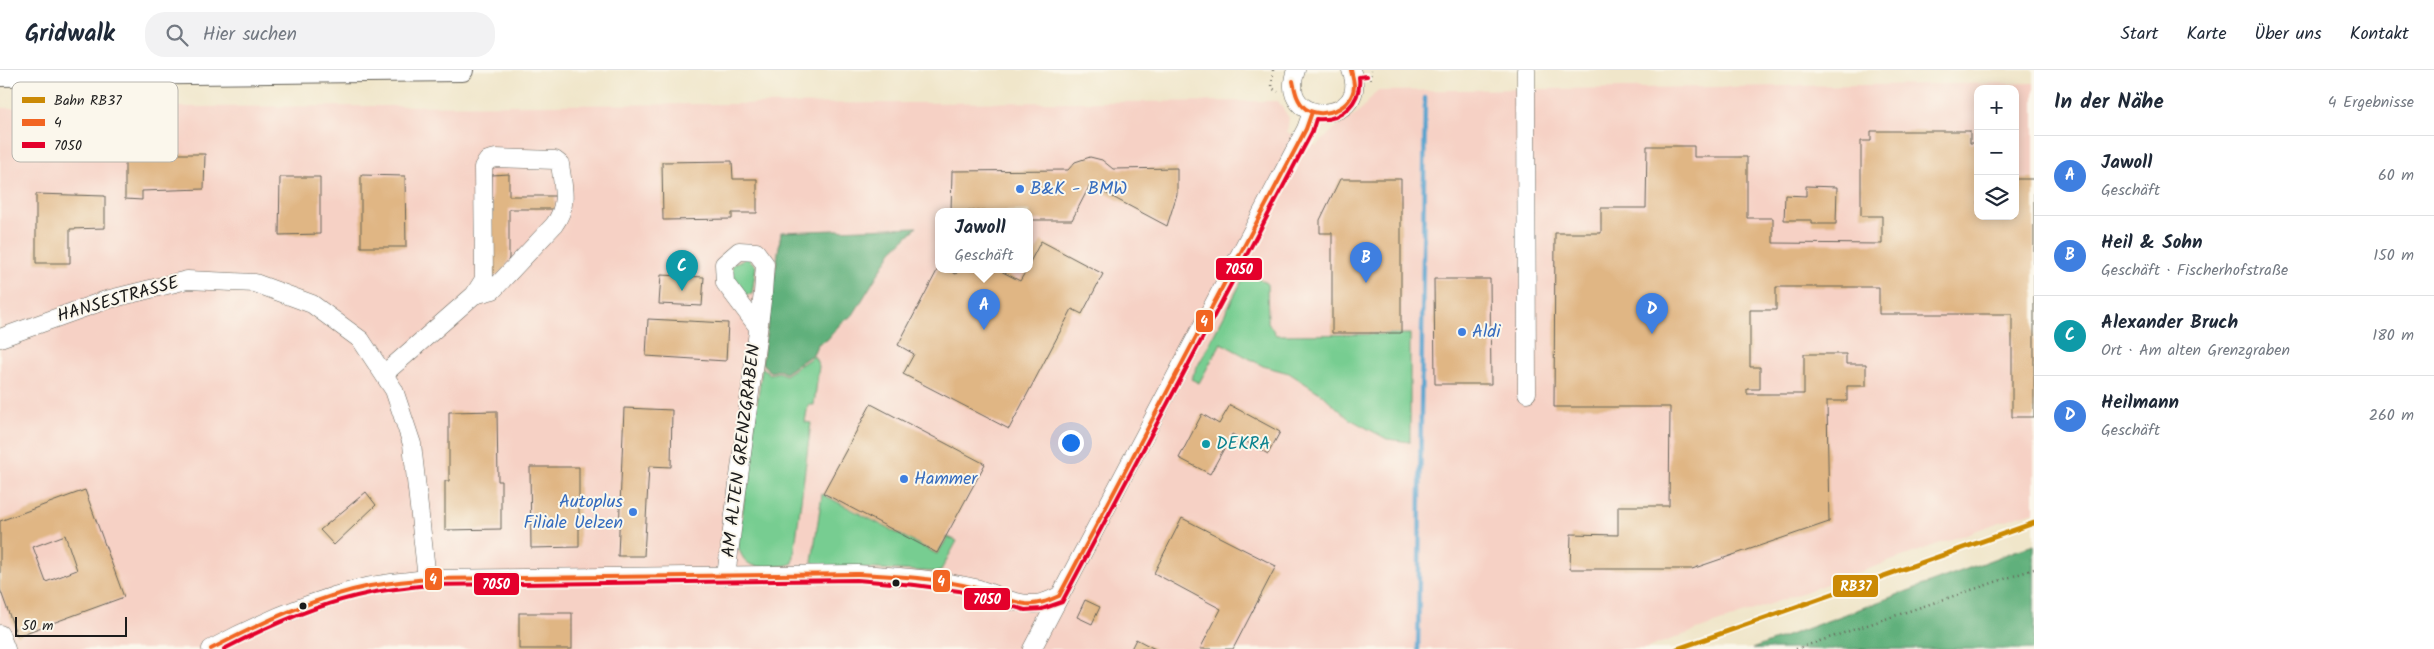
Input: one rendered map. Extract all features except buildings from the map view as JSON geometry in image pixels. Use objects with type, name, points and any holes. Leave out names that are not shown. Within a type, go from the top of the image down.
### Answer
[{"type":"main road","points":[[0,75],[462,70]]},
{"type":"street","points":[[1526,70],[1527,392]]},
{"type":"street","points":[[1293,71],[1295,94],[1303,106],[1312,112],[1332,113],[1346,104],[1353,89],[1356,71]]},
{"type":"street","points":[[1032,649],[1301,137],[1312,112]]},
{"type":"street","points":[[385,373],[474,295],[484,279],[483,167],[488,160],[496,158],[556,160],[560,164],[565,205],[561,216],[493,290],[474,295]]},
{"type":"street","name":"HANSESTRASSE","points":[[0,338],[106,300],[187,280],[255,283],[312,304],[361,340],[385,373],[394,390],[412,444],[427,579]]},
{"type":"street","name":"AM ALTEN GRENZGRABEN","points":[[726,576],[758,327]]},
{"type":"street","points":[[212,649],[257,624],[302,607],[363,588],[427,579],[857,574],[911,577],[977,589],[1020,603],[1035,604],[1059,596]]},
{"type":"street","points":[[0,634],[6,649]]},
{"type":"path","points":[[1796,649],[1809,647],[2034,569]]},
{"type":"shaded area","points":[[2034,83],[2034,511],[1644,649],[0,649],[0,108],[12,108],[12,162],[178,162],[178,107],[1278,101],[1289,118],[1287,132],[1317,146],[1333,130],[1360,111],[1377,91]]},
{"type":"green space","points":[[917,227],[892,251],[853,315],[841,323],[827,340],[818,344],[813,354],[785,373],[779,370],[770,372],[762,363],[781,232]]},
{"type":"green space","points":[[747,257],[756,266],[752,294],[743,295],[733,285],[732,265]]},
{"type":"green space","points":[[1246,273],[1267,283],[1268,322],[1276,335],[1410,334],[1410,442],[1387,439],[1348,418],[1323,395],[1289,373],[1263,366],[1221,343],[1199,383],[1191,379]]},
{"type":"green space","points":[[814,356],[819,366],[814,405],[808,405],[805,422],[811,423],[793,563],[781,566],[755,566],[746,562],[738,546],[762,367],[770,374],[779,372],[785,375]]},
{"type":"green space","points":[[822,494],[937,554],[948,537],[957,541],[940,572],[817,566],[812,562]]},
{"type":"green space","points":[[2034,545],[2034,649],[1752,649],[2015,551]]},
{"type":"waterway","points":[[1418,649],[1425,98]]},
{"type":"rail line","name":"RB37","points":[[1677,649],[2034,523]]},
{"type":"transit line","name":"4","points":[[1293,81],[1298,100],[1306,109],[1313,112],[1329,112],[1343,106],[1349,100],[1354,86],[1351,70]]},
{"type":"transit line","name":"7050","points":[[224,649],[277,623],[351,597],[427,585],[857,580],[959,591],[1025,610],[1042,609],[1062,602],[1312,132],[1316,119],[1325,119],[1341,114],[1357,95],[1359,77],[1367,76]]},
{"type":"transit line","name":"4","points":[[211,649],[288,612],[329,597],[370,586],[427,579],[857,574],[946,582],[975,588],[1026,604],[1035,604],[1059,596],[1306,129],[1312,112]]},
{"type":"place","name":"B&K - BMW","points":[[1020,189]]},
{"type":"place","name":"Heil & Sohn","points":[[1366,283]]},
{"type":"place","name":"Alexander Bruch","points":[[682,291]]},
{"type":"place","name":"Jawoll","points":[[984,330]]},
{"type":"place","name":"Aldi","points":[[1462,332]]},
{"type":"place","name":"Heilmann","points":[[1652,334]]},
{"type":"place","name":"DEKRA","points":[[1206,444]]},
{"type":"place","name":"Hammer","points":[[904,479]]},
{"type":"place","name":"Autoplus Filiale Uelzen","points":[[633,512]]}]
